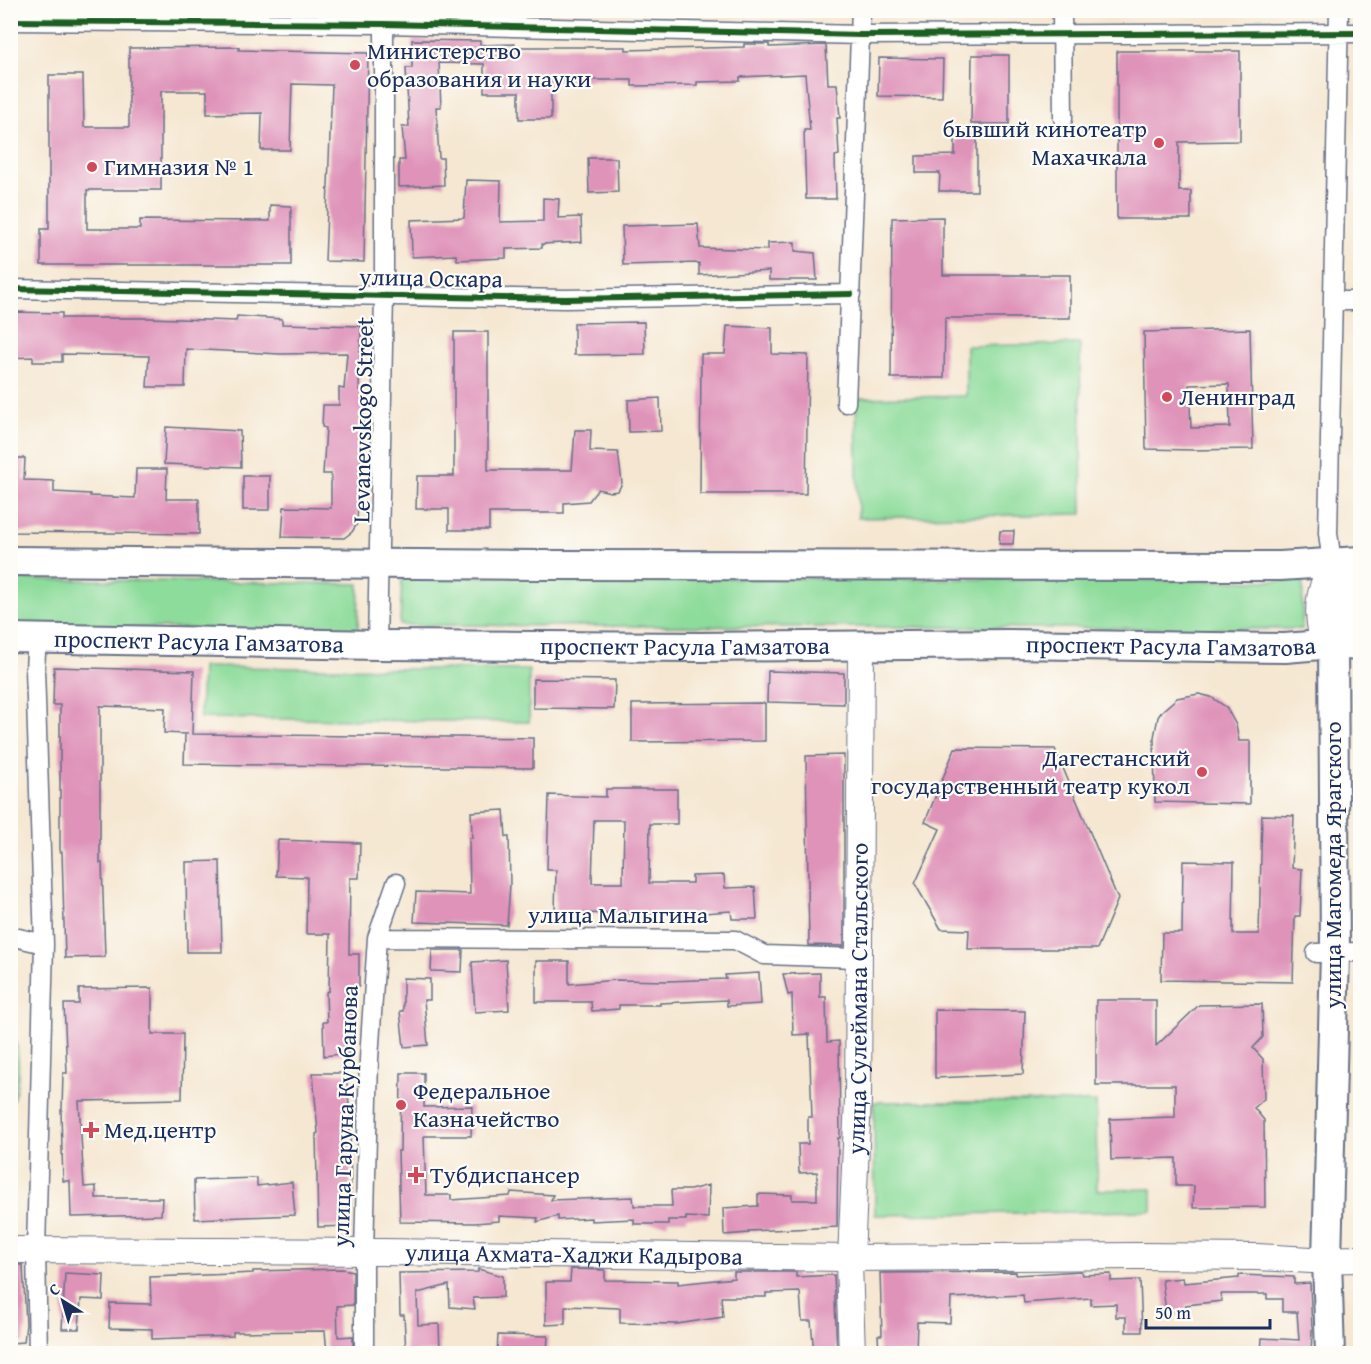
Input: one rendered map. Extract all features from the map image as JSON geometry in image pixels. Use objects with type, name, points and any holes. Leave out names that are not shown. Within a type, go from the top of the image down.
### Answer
[{"type":"main road","points":[[10,561],[1280,566],[1360,561]]},
{"type":"main road","name":"улица Магомеда Ярагского","points":[[1315,1353],[1337,953],[1318,681],[1328,645],[1318,622],[1320,587],[1332,563]]},
{"type":"main road","name":"проспект Расула Гамзатова","points":[[24,638],[377,645],[1009,644],[1279,648],[1360,646]]},
{"type":"main road","name":"улица Сулеймана Стальского","points":[[850,1353],[849,1258],[855,1112],[859,646]]},
{"type":"main road","name":"улица Сулеймана Стальского","points":[[849,1258],[858,1100],[859,646]]},
{"type":"main road","name":"улица Ахмата-Хаджи Кадырова","points":[[10,1250],[849,1258],[1138,1256],[1319,1259]]},
{"type":"main road","points":[[1319,1259],[1360,1259]]},
{"type":"main road","name":"улица Магомеда Ярагского","points":[[1319,1259],[1330,1353]]},
{"type":"street","points":[[846,404],[861,10]]},
{"type":"street","points":[[1062,10],[1063,120]]},
{"type":"street","points":[[1332,563],[1328,533],[1339,10]]},
{"type":"street","points":[[10,21],[384,17],[861,35],[1062,34],[1252,28],[1360,33]]},
{"type":"street","name":"Levanevskogo Street","points":[[377,645],[384,295],[384,17]]},
{"type":"street","name":"улица Оскара","points":[[10,289],[565,299],[851,294]]},
{"type":"street","points":[[1334,301],[1360,301]]},
{"type":"street","points":[[24,638],[36,669],[44,944],[36,1250],[38,1353]]},
{"type":"street","name":"улица Гаруна Курбанова","points":[[364,1353],[369,1059],[377,938],[396,883]]},
{"type":"street","points":[[10,936],[44,944]]},
{"type":"street","name":"улица Малыгина","points":[[377,938],[735,940],[764,954],[856,958]]},
{"type":"green space","points":[[1080,344],[1082,514],[858,518],[856,398],[966,396],[966,346]]},
{"type":"green space","points":[[402,576],[1303,581],[1302,629],[400,625]]},
{"type":"green space","points":[[11,579],[359,584],[358,631],[11,626]]},
{"type":"green space","points":[[202,667],[529,670],[529,722],[200,718]]},
{"type":"green space","points":[[10,1023],[18,1054],[17,1086],[11,1106]]},
{"type":"green space","points":[[874,1102],[1096,1102],[1097,1190],[1152,1189],[1152,1211],[875,1215]]},
{"type":"building","points":[[412,40],[480,41],[480,45],[515,44],[515,47],[626,47],[626,50],[744,47],[744,44],[769,44],[769,47],[826,45],[828,84],[837,84],[840,118],[837,118],[839,155],[835,156],[836,199],[806,199],[804,130],[810,130],[805,74],[740,77],[740,81],[697,82],[697,85],[632,86],[632,80],[551,80],[551,119],[519,119],[519,92],[484,92],[484,64],[439,63],[441,107],[436,107],[439,158],[443,158],[444,185],[399,187],[399,160],[405,160],[402,127],[409,127],[406,68],[412,68]]},
{"type":"building","points":[[239,47],[239,50],[368,53],[364,262],[325,261],[332,85],[292,84],[290,150],[261,150],[262,113],[207,114],[207,91],[161,91],[161,190],[87,190],[87,229],[140,229],[140,220],[270,221],[270,205],[291,206],[291,265],[41,265],[41,229],[49,229],[49,75],[83,75],[84,127],[129,127],[129,48]]},
{"type":"building","points":[[1117,51],[1240,51],[1240,141],[1179,142],[1179,191],[1191,191],[1191,219],[1117,219]]},
{"type":"building","points":[[972,55],[1009,55],[1009,124],[971,124]]},
{"type":"building","points":[[879,58],[943,59],[942,97],[878,96]]},
{"type":"building","points":[[955,134],[977,134],[977,191],[939,191],[940,173],[916,173],[916,156],[955,155]]},
{"type":"building","points":[[588,158],[617,158],[618,192],[589,193]]},
{"type":"building","points":[[466,180],[501,181],[500,222],[543,221],[543,198],[559,199],[558,218],[581,217],[582,242],[542,244],[542,248],[506,249],[506,258],[457,260],[456,255],[412,257],[411,220],[464,218]]},
{"type":"building","points":[[943,217],[943,275],[1070,275],[1070,318],[945,318],[944,378],[891,378],[892,218]]},
{"type":"building","points":[[698,224],[700,248],[768,250],[768,243],[795,242],[795,251],[815,253],[817,280],[769,280],[769,271],[699,275],[699,263],[623,265],[622,226]]},
{"type":"building","points":[[10,312],[62,313],[62,318],[236,321],[237,316],[282,319],[282,324],[361,326],[359,390],[364,390],[363,428],[357,524],[352,532],[344,538],[282,537],[284,507],[331,508],[331,474],[323,474],[326,428],[322,427],[323,405],[339,405],[339,388],[344,389],[347,353],[280,354],[186,349],[185,387],[147,387],[149,356],[62,354],[62,362],[33,362],[33,357],[10,358]]},
{"type":"building","points":[[644,322],[645,354],[574,355],[574,323]]},
{"type":"building","points":[[727,326],[772,328],[772,354],[808,355],[806,494],[700,494],[701,354],[725,354]]},
{"type":"building","points":[[1250,329],[1253,449],[1146,449],[1144,332]],"holes":[[[1229,384],[1230,427],[1191,428],[1189,385]]]},
{"type":"building","points":[[454,332],[488,332],[488,470],[572,470],[575,430],[591,430],[590,451],[618,452],[622,483],[618,491],[598,489],[589,501],[564,503],[564,513],[489,513],[489,530],[449,530],[449,509],[416,509],[417,476],[454,476]]},
{"type":"building","points":[[660,398],[661,431],[629,432],[628,400]]},
{"type":"building","points":[[166,427],[240,431],[241,467],[164,464]]},
{"type":"building","points":[[10,458],[25,458],[24,480],[54,481],[54,492],[90,494],[90,496],[135,498],[136,469],[167,469],[166,499],[199,499],[199,534],[10,532]]},
{"type":"building","points":[[243,476],[270,476],[270,510],[243,510]]},
{"type":"building","points":[[1000,531],[1014,531],[1013,544],[999,544]]},
{"type":"building","points":[[54,667],[194,671],[192,734],[533,738],[533,768],[184,764],[185,734],[188,734],[164,733],[165,708],[100,706],[100,863],[102,863],[105,957],[65,958],[62,852],[60,852],[60,705],[53,705]]},
{"type":"building","points":[[768,671],[844,673],[844,704],[767,702]]},
{"type":"building","points":[[533,679],[615,680],[614,709],[533,708]]},
{"type":"building","name":"Дагестанский государственный театр кукол","points":[[1199,694],[1211,697],[1226,707],[1236,725],[1239,741],[1250,741],[1250,804],[1155,802],[1154,737],[1158,717],[1177,698]]},
{"type":"building","points":[[765,703],[765,741],[632,742],[632,704]]},
{"type":"building","points":[[955,748],[1055,749],[1118,899],[1097,949],[968,949],[969,930],[941,929],[915,884],[940,829],[925,822]]},
{"type":"building","points":[[844,755],[844,946],[809,945],[806,756]]},
{"type":"building","points":[[606,789],[677,789],[677,824],[650,824],[649,883],[692,883],[692,876],[724,875],[725,888],[755,887],[757,919],[732,919],[731,911],[689,914],[555,913],[556,870],[547,870],[549,795],[606,797]],"holes":[[[594,820],[624,820],[623,883],[592,883]]]},
{"type":"building","points":[[504,810],[506,837],[509,837],[510,885],[507,925],[414,922],[416,892],[470,894],[471,812]]},
{"type":"building","points":[[1262,815],[1294,816],[1292,868],[1302,869],[1300,916],[1295,916],[1293,982],[1161,980],[1162,933],[1182,933],[1183,861],[1234,862],[1233,934],[1259,934]]},
{"type":"building","points":[[278,840],[360,843],[359,878],[350,878],[349,954],[359,954],[359,987],[355,987],[356,1016],[352,1016],[353,1044],[349,1044],[349,1053],[324,1056],[323,1022],[327,1022],[326,992],[329,991],[330,934],[306,934],[307,877],[276,876]]},
{"type":"building","points":[[220,861],[222,952],[187,952],[186,862]]},
{"type":"building","points":[[432,950],[463,950],[462,972],[431,971]]},
{"type":"building","points":[[506,960],[509,1010],[475,1012],[472,962]]},
{"type":"building","points":[[536,961],[569,961],[569,984],[617,980],[726,979],[725,975],[759,973],[761,1004],[727,1006],[727,1000],[660,1003],[660,1005],[619,1005],[619,1009],[592,1011],[591,1002],[536,1002]]},
{"type":"building","points":[[820,973],[820,997],[826,997],[827,1042],[839,1041],[840,1138],[838,1138],[837,1227],[748,1231],[749,1233],[724,1235],[723,1208],[758,1206],[758,1194],[792,1195],[792,1200],[817,1200],[817,1172],[799,1173],[798,1144],[808,1144],[808,1117],[812,1117],[809,1034],[793,1035],[792,994],[788,995],[783,974]]},
{"type":"building","points":[[403,978],[430,979],[430,1000],[424,1000],[428,1045],[404,1047],[400,1011],[403,1011]]},
{"type":"building","points":[[152,988],[152,1034],[183,1034],[182,1099],[79,1101],[84,1187],[96,1186],[96,1198],[162,1198],[161,1215],[71,1217],[70,1181],[63,1181],[61,1110],[63,1073],[67,1073],[64,1004],[79,1004],[79,989]]},
{"type":"building","points":[[1096,1000],[1156,1000],[1156,1046],[1199,1005],[1262,1004],[1263,1037],[1253,1048],[1263,1059],[1264,1099],[1254,1108],[1264,1120],[1265,1207],[1193,1208],[1194,1186],[1176,1186],[1176,1158],[1111,1160],[1110,1119],[1175,1117],[1175,1085],[1096,1085]]},
{"type":"building","points":[[935,1010],[1025,1011],[1023,1074],[935,1078]]},
{"type":"building","points":[[313,1073],[346,1073],[350,1116],[351,1226],[318,1227],[316,1134],[318,1133]]},
{"type":"building","points":[[401,1073],[424,1073],[424,1107],[472,1106],[471,1136],[424,1136],[426,1195],[451,1195],[451,1200],[510,1196],[511,1192],[553,1195],[551,1200],[633,1197],[634,1206],[672,1206],[671,1190],[690,1190],[709,1185],[708,1218],[686,1217],[686,1220],[668,1220],[668,1224],[634,1224],[634,1219],[558,1220],[558,1216],[537,1222],[538,1218],[499,1216],[499,1221],[475,1223],[400,1222],[398,1151],[400,1151]]},
{"type":"building","points":[[257,1178],[257,1186],[292,1182],[295,1215],[195,1219],[194,1180]]},
{"type":"building","points":[[10,1265],[23,1265],[26,1324],[24,1342],[10,1343]]},
{"type":"building","points":[[342,1269],[353,1271],[353,1305],[337,1306],[338,1337],[353,1336],[353,1353],[327,1353],[325,1331],[233,1332],[233,1336],[152,1339],[152,1329],[109,1328],[110,1303],[151,1304],[150,1277]]},
{"type":"building","points":[[478,1269],[503,1276],[503,1297],[473,1298],[475,1309],[450,1307],[449,1285],[417,1293],[418,1325],[439,1324],[440,1351],[406,1353],[404,1315],[400,1315],[399,1273],[478,1272]]},
{"type":"building","points":[[571,1269],[605,1270],[605,1280],[678,1281],[678,1284],[734,1278],[734,1272],[796,1272],[796,1277],[834,1275],[837,1353],[814,1353],[811,1321],[802,1321],[800,1292],[766,1293],[766,1297],[721,1297],[723,1317],[677,1324],[620,1323],[620,1308],[565,1306],[565,1324],[546,1325],[546,1282],[570,1282]]},
{"type":"building","points":[[1081,1271],[1082,1275],[1111,1274],[1111,1281],[1140,1280],[1142,1332],[1126,1332],[1126,1317],[1116,1317],[1116,1304],[1091,1305],[1091,1298],[1024,1303],[1023,1295],[951,1298],[950,1323],[917,1322],[916,1353],[879,1353],[878,1335],[882,1335],[880,1273],[1016,1272],[1016,1275]]},
{"type":"building","points":[[65,1273],[104,1275],[103,1300],[81,1299],[79,1329],[62,1329]]},
{"type":"building","points":[[1239,1275],[1294,1277],[1294,1284],[1310,1283],[1311,1353],[1261,1353],[1262,1338],[1299,1340],[1297,1312],[1282,1312],[1282,1299],[1267,1299],[1267,1294],[1221,1294],[1222,1301],[1186,1305],[1187,1310],[1166,1312],[1162,1280],[1183,1278],[1184,1283],[1239,1278]]},
{"type":"building","points":[[498,1335],[548,1336],[547,1353],[497,1353]]},
{"type":"cycle path","points":[[10,21],[384,24],[861,35],[1360,33]]},
{"type":"cycle path","points":[[10,289],[565,299],[851,294]]},
{"type":"place","name":"Министерство образования и науки","points":[[355,65]]},
{"type":"place","name":"бывший кинотеатр Махачкала","points":[[1159,143]]},
{"type":"place","name":"Гимназия № 1","points":[[92,167]]},
{"type":"place","name":"Ленинград","points":[[1167,397]]},
{"type":"place","name":"Дагестанский государственный театр кукол","points":[[1202,772]]},
{"type":"place","name":"Федеральное Казначейство","points":[[401,1105]]},
{"type":"place","name":"Мед.центр","points":[[91,1130]]},
{"type":"place","name":"Тубдиспансер","points":[[416,1175]]}]
